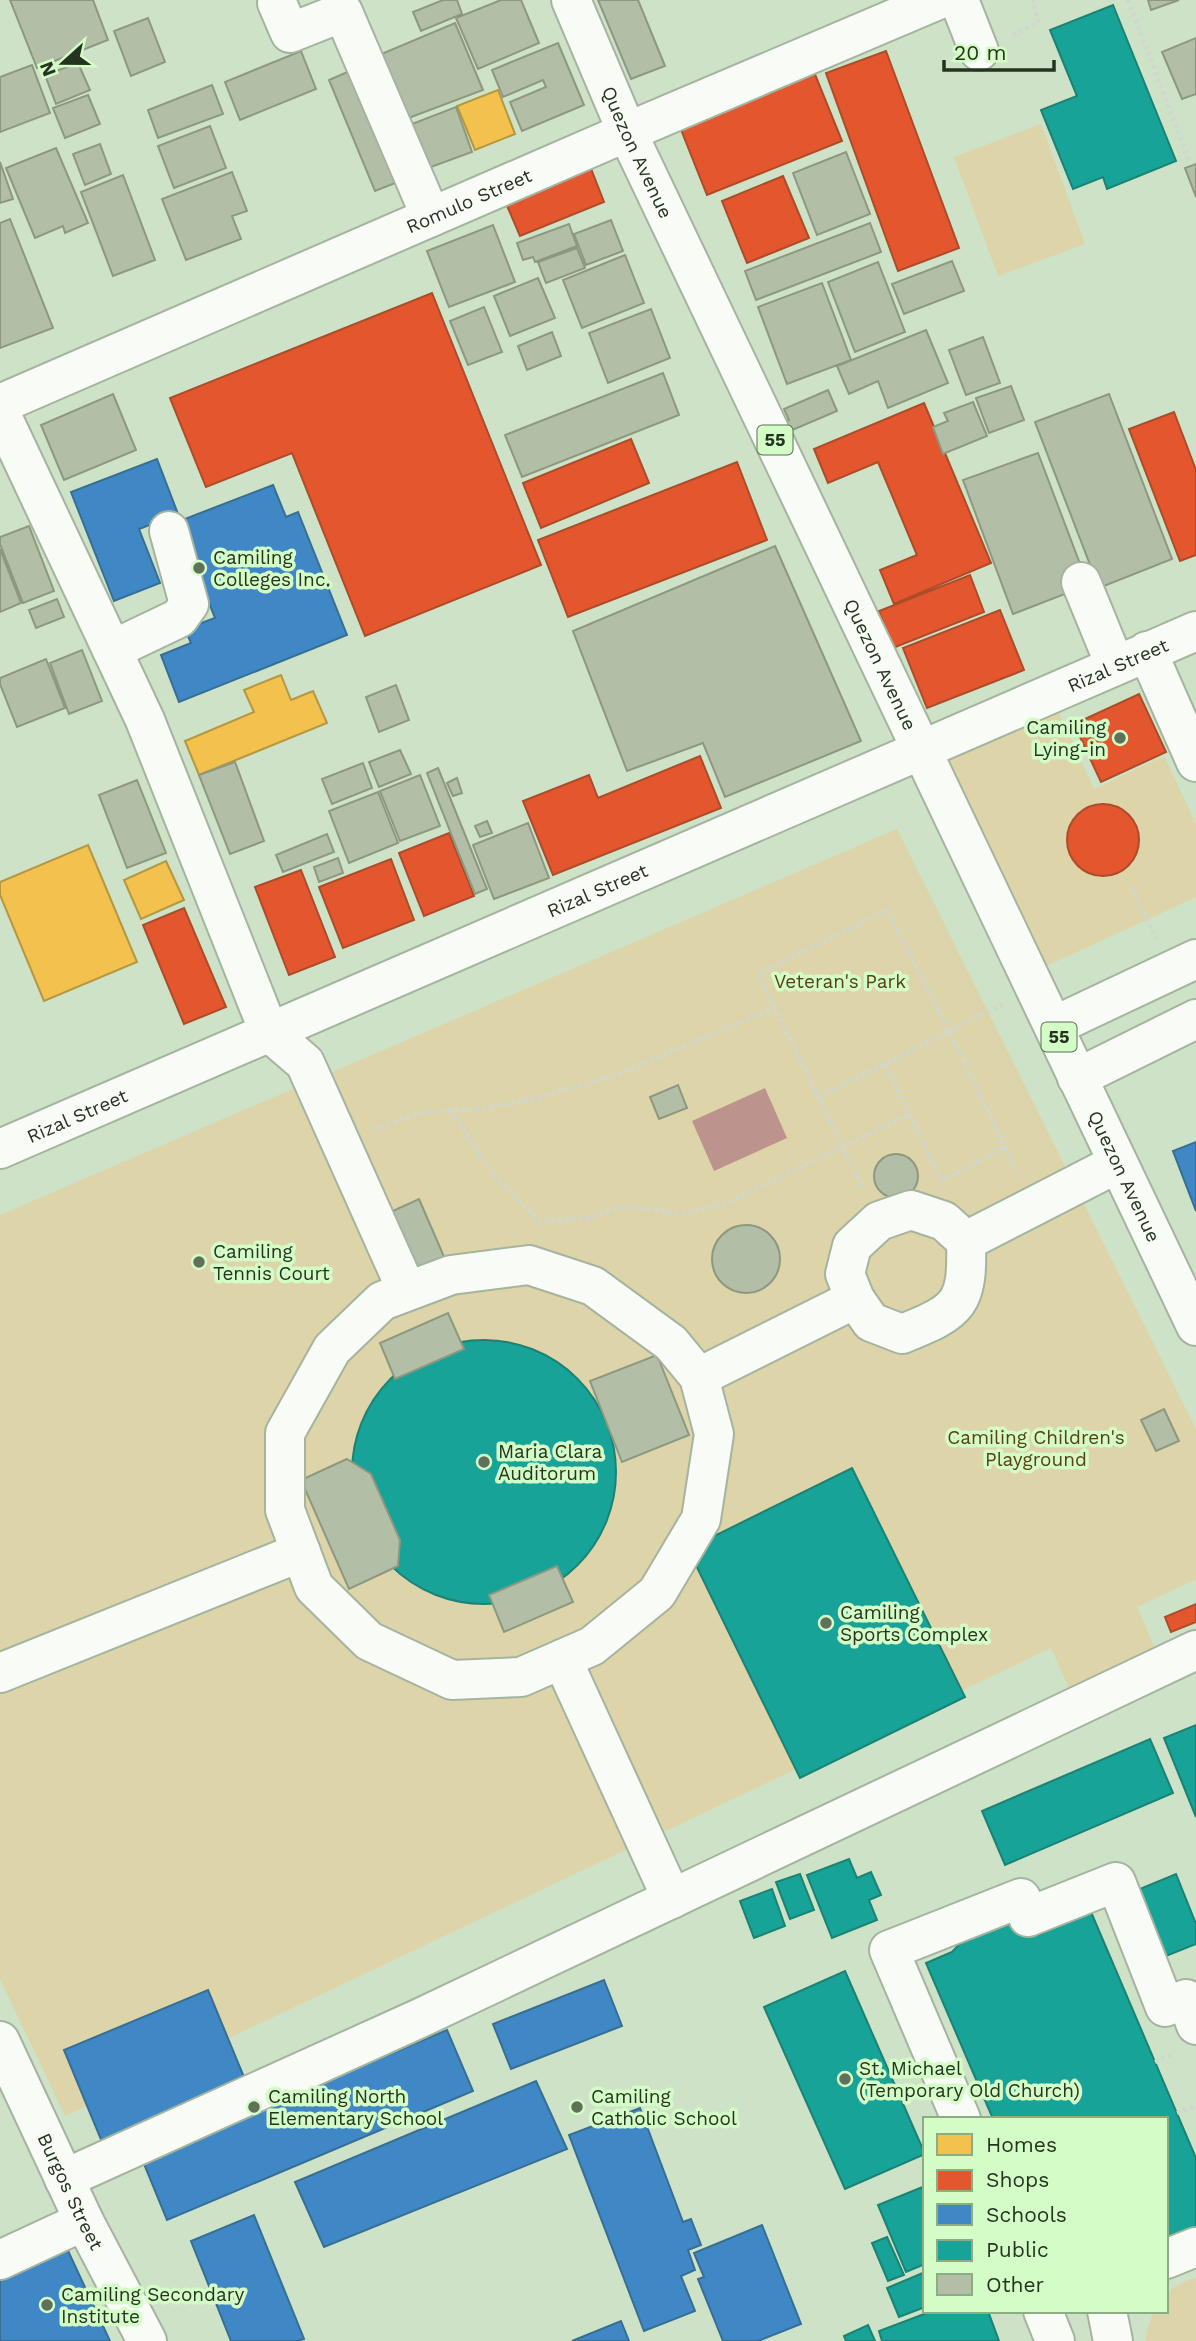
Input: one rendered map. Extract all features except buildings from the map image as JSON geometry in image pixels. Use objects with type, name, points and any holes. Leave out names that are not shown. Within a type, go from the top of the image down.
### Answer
[{"type":"main road","name":"Quezon Avenue","points":[[571,0],[628,132],[1196,1326]]},
{"type":"main road","name":"Romulo Street","points":[[0,404],[937,0]]},
{"type":"main road","points":[[960,0],[992,45]]},
{"type":"main road","points":[[277,3],[290,33],[343,12],[431,216]]},
{"type":"main road","points":[[0,412],[145,720],[269,1032],[305,1063],[407,1292]]},
{"type":"main road","points":[[112,650],[179,618],[189,604],[169,531]]},
{"type":"main road","points":[[1081,582],[1196,762]]},
{"type":"main road","name":"Rizal Street","points":[[0,1149],[922,747],[1196,631]]},
{"type":"main road","points":[[1054,1026],[1184,965]]},
{"type":"main road","points":[[1077,1078],[1196,1019]]},
{"type":"main road","points":[[966,1241],[1118,1163]]},
{"type":"main road","points":[[911,1210],[944,1221],[966,1241],[967,1278],[959,1303],[931,1323],[902,1334],[871,1322],[855,1299],[845,1274],[852,1247],[879,1221],[911,1210]]},
{"type":"main road","points":[[529,1265],[593,1286],[671,1343],[699,1377],[714,1434],[701,1519],[657,1594],[592,1646],[521,1677],[452,1680],[369,1641],[314,1587],[285,1510],[285,1433],[332,1349],[382,1301],[451,1275],[529,1265]]},
{"type":"main road","points":[[699,1377],[855,1299]]},
{"type":"main road","points":[[0,1673],[301,1552]]},
{"type":"main road","points":[[64,2179],[418,2019],[1196,1650]]},
{"type":"main road","points":[[562,1659],[672,1899]]},
{"type":"main road","points":[[960,2117],[889,1950],[1021,1898],[1028,1917],[1116,1882],[1165,2007],[1186,1999],[1196,2025]]},
{"type":"main road","name":"Burgos Street","points":[[0,2040],[84,2221],[146,2341]]},
{"type":"main road","points":[[0,2260],[84,2221]]},
{"type":"main road","points":[[1168,2258],[1196,2247]]},
{"type":"main road","points":[[1044,2313],[1055,2341]]},
{"type":"main road","points":[[1107,2313],[1113,2341]]},
{"type":"path","points":[[992,45],[1038,23],[1033,0]]},
{"type":"path","points":[[1128,0],[1190,163]]},
{"type":"path","points":[[1131,887],[1184,965]]},
{"type":"path","points":[[879,1221],[758,974],[887,910],[1034,1206]]},
{"type":"path","points":[[819,1097],[1035,988]]},
{"type":"path","points":[[341,1143],[418,1113],[486,1108],[530,1100],[616,1075],[775,1008]]},
{"type":"path","points":[[884,1064],[942,1181],[1005,1147]]},
{"type":"path","points":[[450,1111],[495,1175],[539,1220],[590,1218],[618,1207],[681,1214],[727,1203],[910,1114]]},
{"type":"path","points":[[1177,2113],[1196,2106]]},
{"type":"green space","points":[[1041,124],[1085,244],[998,276],[954,157]]},
{"type":"green space","points":[[1055,704],[1094,789],[1164,756],[1196,824],[1196,897],[1042,968],[943,755]]},
{"type":"green space","points":[[897,829],[1196,1429],[1196,1579],[1137,1607],[1156,1651],[1070,1690],[1051,1648],[65,2116],[0,1979],[0,1215]]},
{"type":"green space","points":[[1196,2278],[1196,2341],[1146,2341],[1153,2313],[1168,2313],[1168,2291]]},
{"type":"shaded area","points":[[765,1088],[787,1138],[714,1171],[692,1121]]},
{"type":"place","name":"Camiling Colleges Inc.","points":[[199,568]]},
{"type":"place","name":"Camiling Lying-in","points":[[1120,738]]},
{"type":"place","name":"Camiling Tennis Court","points":[[199,1262]]},
{"type":"place","name":"Maria Clara Auditorum","points":[[484,1462]]},
{"type":"place","name":"Camiling Sports Complex","points":[[826,1623]]},
{"type":"place","name":"St. Michael (Temporary Old Church)","points":[[845,2079]]},
{"type":"place","name":"Camiling North Elementary School","points":[[254,2107]]},
{"type":"place","name":"Camiling Catholic School","points":[[577,2107]]},
{"type":"place","name":"Camiling Secondary Institute","points":[[47,2305]]},
{"type":"park label","name":"Veteran's Park","points":[[840,981]]},
{"type":"park label","name":"Camiling Children's Playground","points":[[1036,1448]]}]
